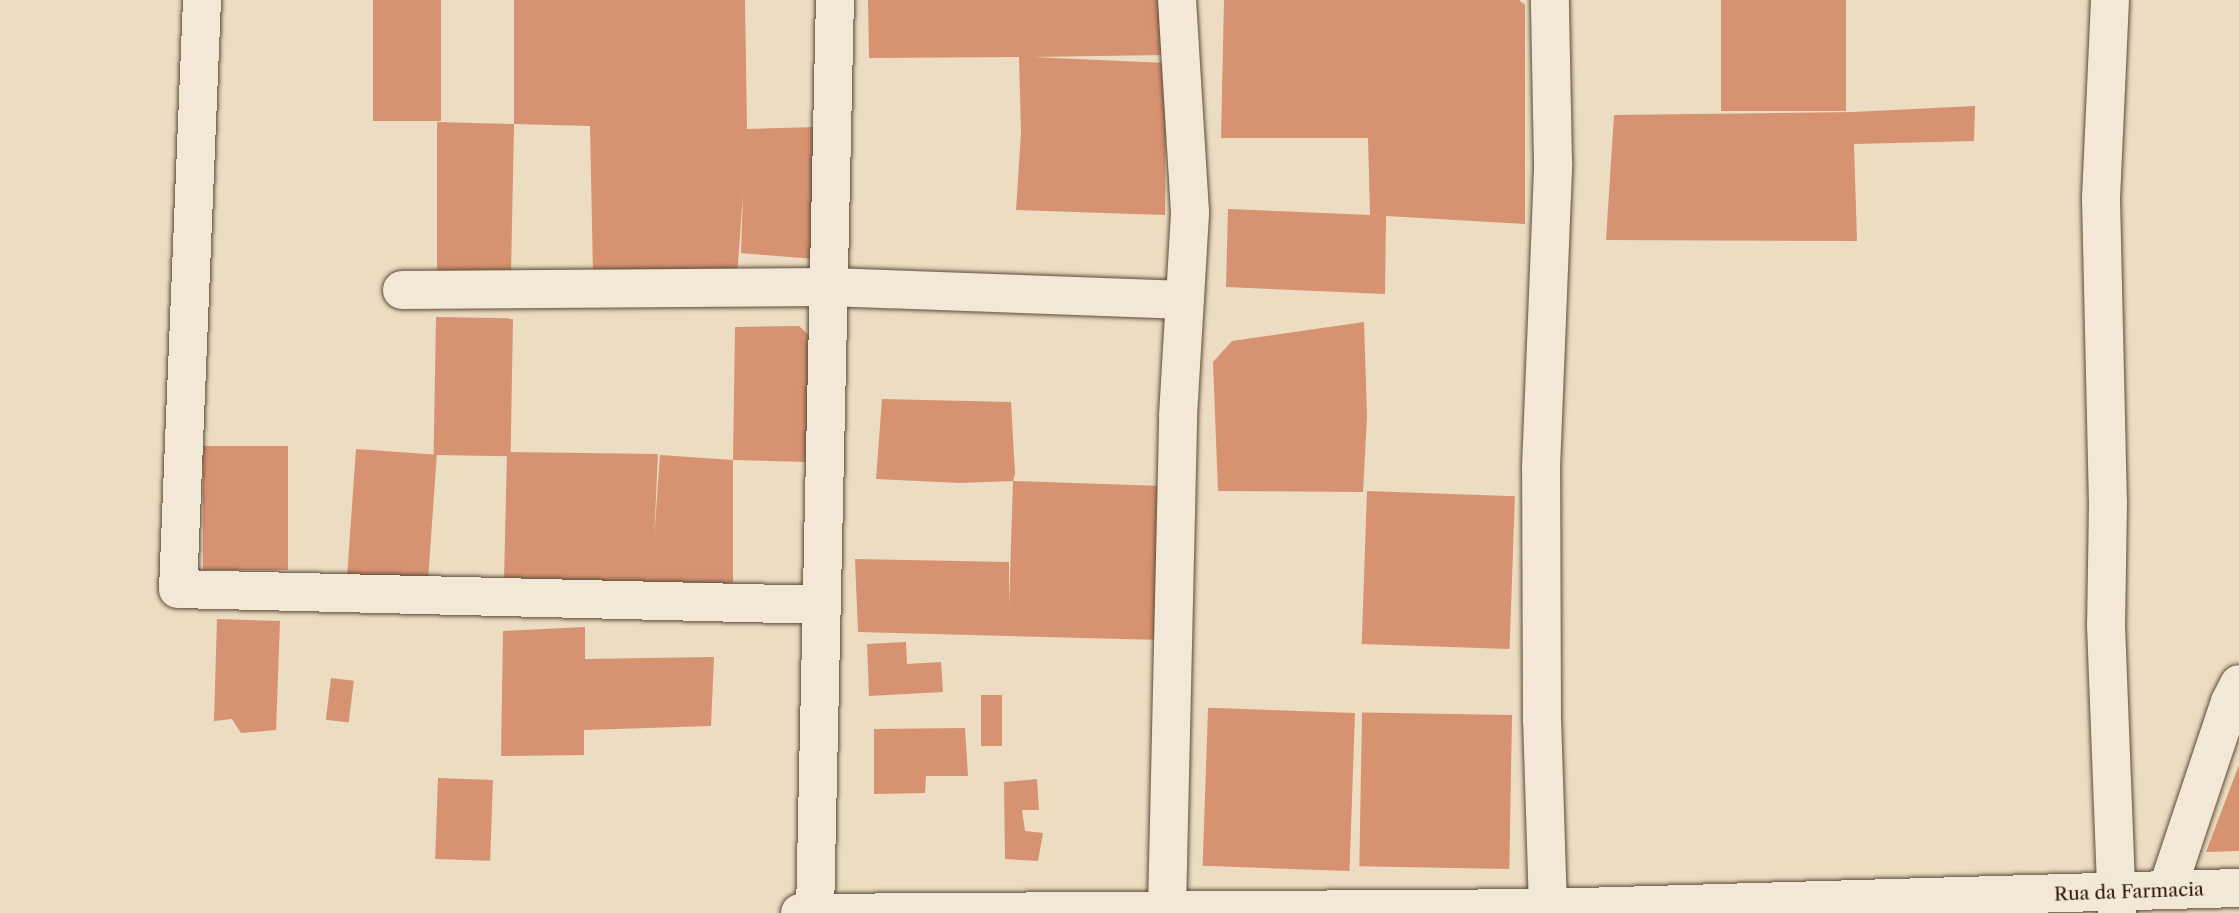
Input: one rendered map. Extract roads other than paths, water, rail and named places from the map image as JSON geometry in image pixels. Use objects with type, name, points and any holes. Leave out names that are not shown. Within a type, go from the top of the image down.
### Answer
[{"type":"street","points":[[202,0],[178,589],[822,605]]},
{"type":"street","points":[[815,913],[835,0]]},
{"type":"street","points":[[1167,909],[1178,416],[1190,212],[1177,0]]},
{"type":"street","points":[[1548,908],[1542,721],[1541,468],[1553,163],[1550,0]]},
{"type":"street","points":[[2110,0],[2101,198],[2106,407],[2106,625],[2116,903]]},
{"type":"street","points":[[402,290],[829,287],[1185,300]]},
{"type":"street","points":[[2167,890],[2230,702],[2239,684]]},
{"type":"street","name":"Rua da Farmacia","points":[[800,913],[2116,903],[2167,890],[2239,888]]}]
